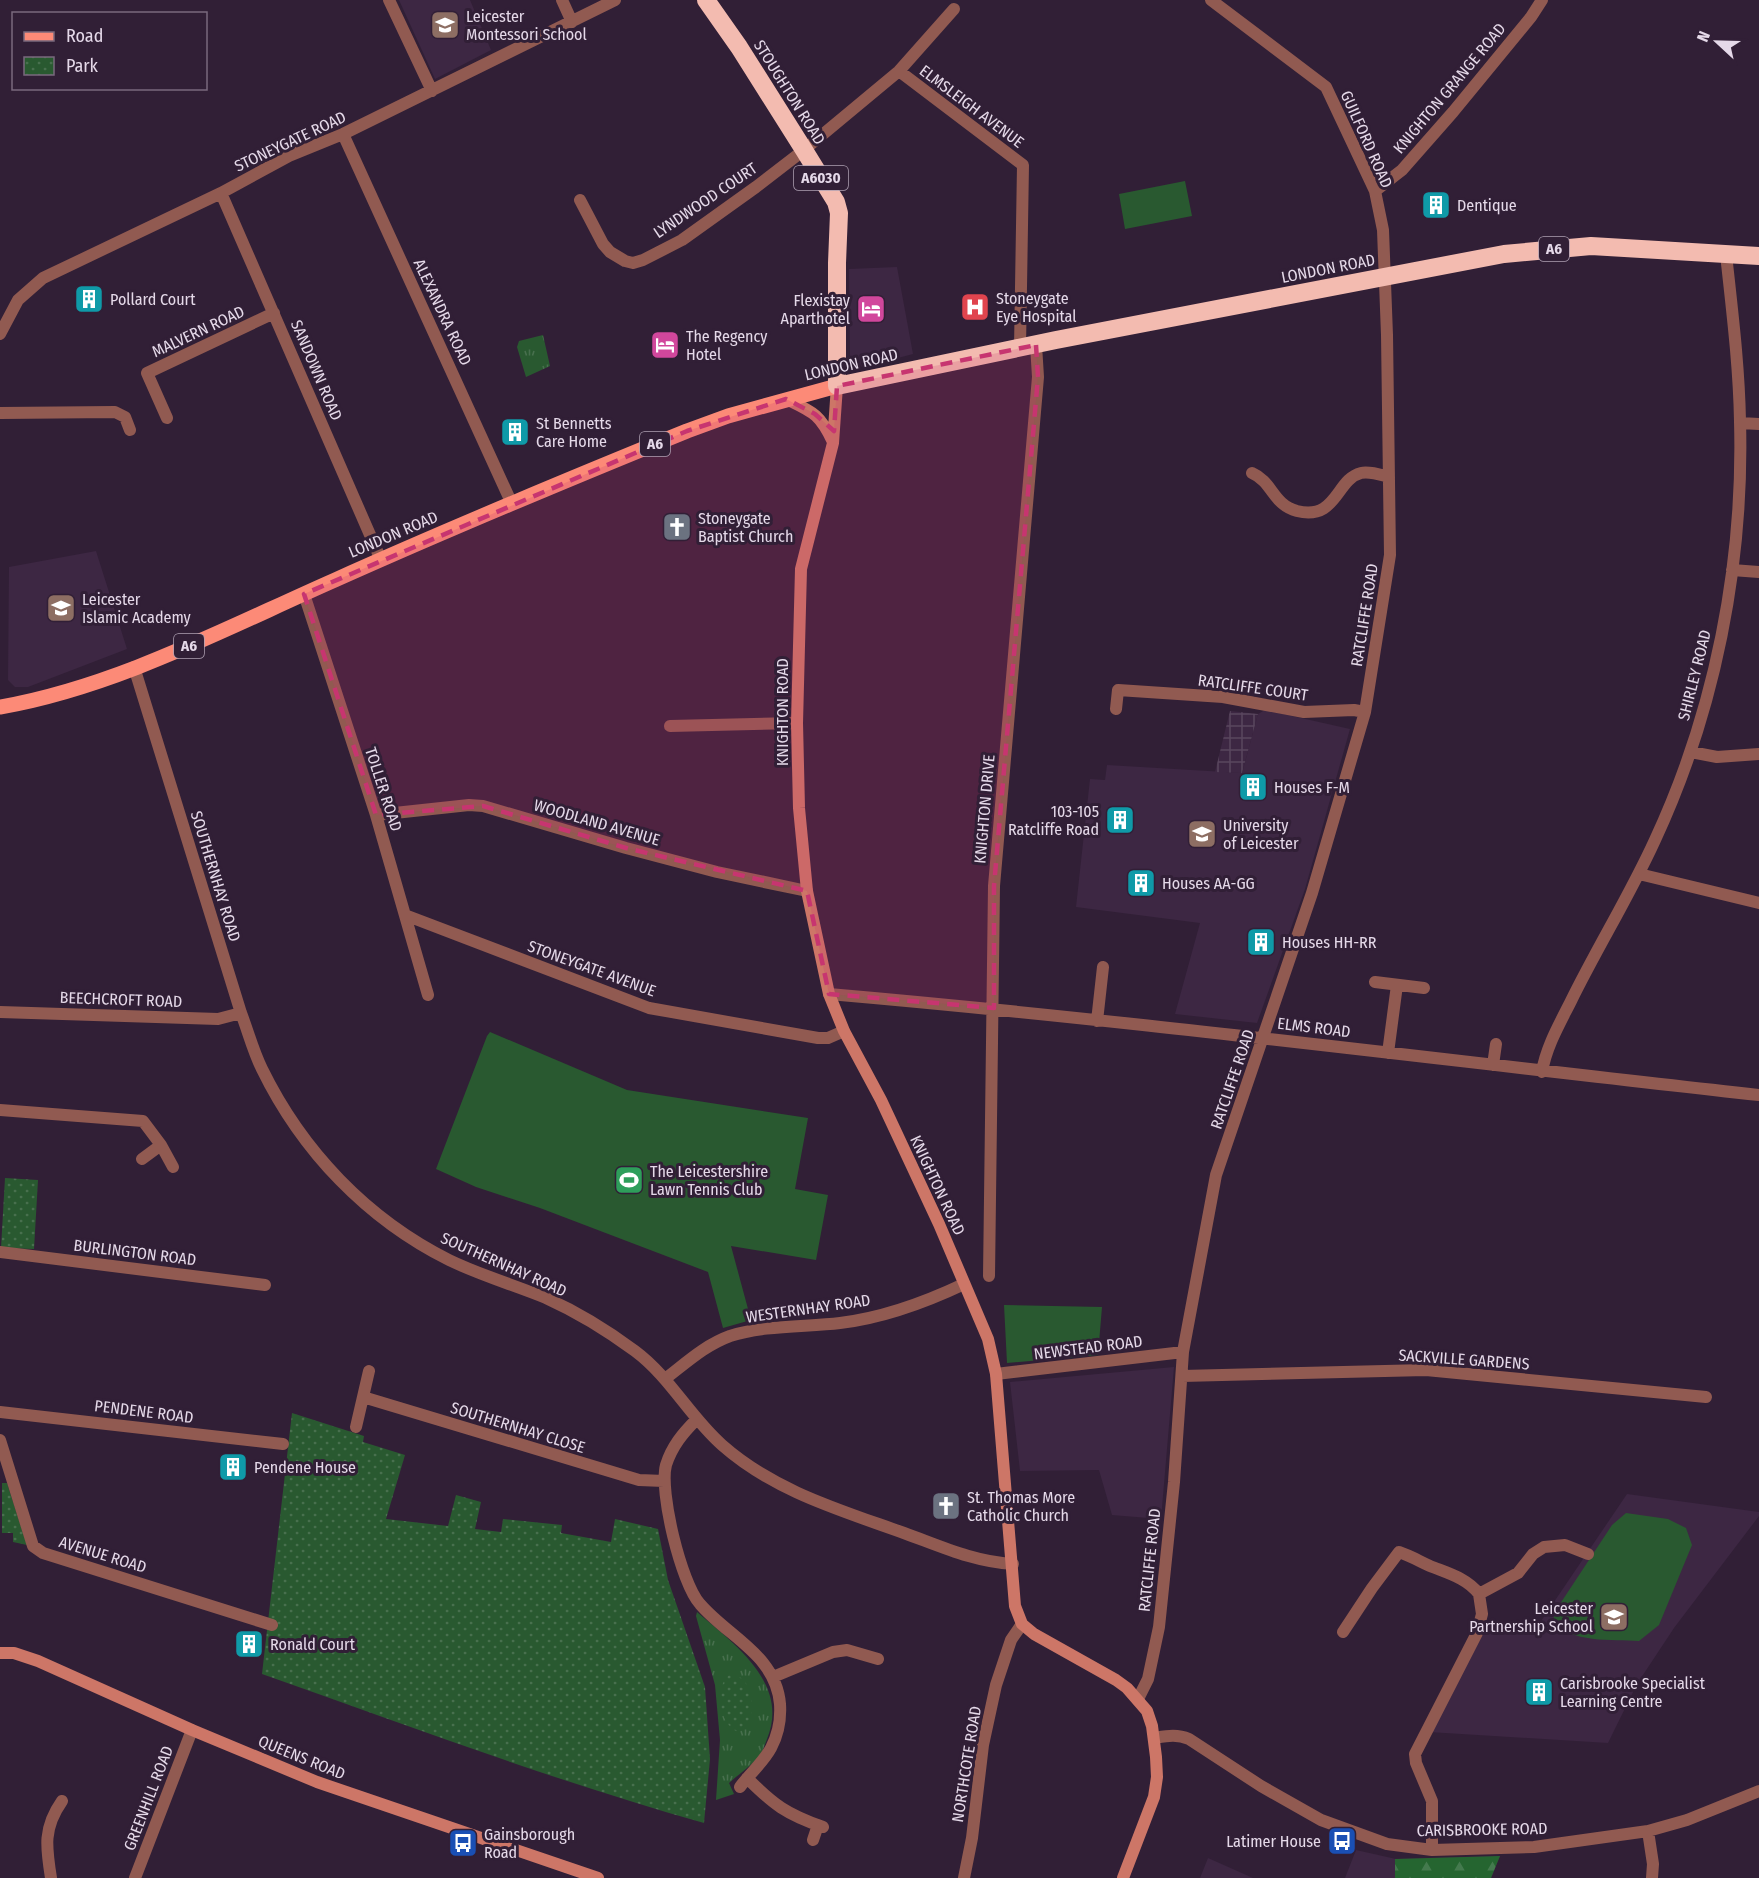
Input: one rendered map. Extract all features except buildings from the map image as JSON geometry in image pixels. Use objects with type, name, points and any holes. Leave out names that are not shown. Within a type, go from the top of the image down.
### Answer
[{"type":"highway","name":"STOUGHTON ROAD","points":[[706,0],[739,47],[836,202],[839,213],[837,386]]},
{"type":"highway","name":"LONDON ROAD","points":[[837,386],[1504,254],[1567,247],[1617,246],[1759,256]]},
{"type":"main road","name":"LONDON ROAD","points":[[0,707],[69,691],[134,667],[242,623],[381,560],[687,431],[728,416],[837,386]]},
{"type":"street","points":[[389,0],[432,91]]},
{"type":"street","points":[[562,0],[572,22]]},
{"type":"street","name":"STONEYGATE ROAD","points":[[0,334],[18,300],[43,279],[221,193],[289,156],[343,134],[615,0]]},
{"type":"street","name":"KNIGHTON GRANGE ROAD","points":[[1375,191],[1402,170],[1503,52],[1542,0]]},
{"type":"street","name":"GUILFORD ROAD","points":[[1217,2],[1326,87],[1375,191],[1383,230],[1384,277]]},
{"type":"street","points":[[804,150],[899,71],[954,9]]},
{"type":"street","name":"ELMSLEIGH AVENUE","points":[[899,71],[1023,165],[1028,347]]},
{"type":"street","name":"ALEXANDRA ROAD","points":[[343,134],[512,504]]},
{"type":"street","name":"LYNDWOOD COURT","points":[[580,200],[603,244],[610,252],[624,261],[633,263],[682,240],[804,150]]},
{"type":"street","name":"SANDOWN ROAD","points":[[221,193],[381,560]]},
{"type":"street","name":"SHIRLEY ROAD","points":[[1542,1071],[1544,1060],[1557,1029],[1587,967],[1639,874],[1670,808],[1690,752],[1716,663],[1731,570],[1739,496],[1738,364],[1726,254]]},
{"type":"street","name":"RATCLIFFE ROAD","points":[[1138,1699],[1148,1679],[1159,1627],[1184,1352],[1216,1175],[1312,893],[1365,712],[1390,555],[1384,277]]},
{"type":"street","name":"MALVERN ROAD","points":[[167,418],[147,373],[274,313]]},
{"type":"street","name":"KNIGHTON DRIVE","points":[[989,1276],[994,886],[1038,377],[1028,347]]},
{"type":"street","name":"KNIGHTON ROAD","points":[[837,386],[833,443],[801,568],[797,723],[799,808],[807,891],[829,994],[844,1031],[881,1100],[939,1224],[988,1339],[996,1374],[1016,1606],[1022,1624]]},
{"type":"street","points":[[786,399],[806,408],[823,421],[833,443]]},
{"type":"street","points":[[0,413],[115,412],[124,417],[130,430]]},
{"type":"street","points":[[1740,423],[1759,424]]},
{"type":"street","points":[[1252,473],[1260,476],[1267,483],[1277,500],[1299,511],[1317,511],[1327,507],[1356,475],[1364,472],[1389,477]]},
{"type":"street","points":[[1731,570],[1759,572]]},
{"type":"street","name":"TOLLER ROAD","points":[[304,594],[376,815],[428,995]]},
{"type":"street","name":"SOUTHERNHAY ROAD","points":[[134,667],[241,1013],[261,1066],[285,1112],[332,1173],[360,1200],[401,1231],[449,1260],[548,1299],[585,1319],[636,1352],[665,1379],[696,1420],[723,1446],[750,1467],[797,1494],[963,1555],[991,1563],[1013,1564]]},
{"type":"street","name":"RATCLIFFE COURT","points":[[1116,709],[1119,690],[1223,697],[1304,712],[1354,710],[1365,712]]},
{"type":"street","points":[[670,726],[797,723]]},
{"type":"street","points":[[1690,752],[1717,757],[1759,754]]},
{"type":"street","name":"WOODLAND AVENUE","points":[[376,815],[469,805],[483,806],[717,872],[807,891]]},
{"type":"street","points":[[1639,874],[1759,903]]},
{"type":"street","name":"STONEYGATE AVENUE","points":[[405,915],[649,1008],[818,1038],[828,1038],[844,1031]]},
{"type":"street","points":[[1097,1021],[1103,967]]},
{"type":"street","points":[[1375,982],[1424,988]]},
{"type":"street","points":[[1388,1053],[1397,985]]},
{"type":"street","name":"ELMS ROAD","points":[[829,994],[994,1008],[1097,1021],[1263,1037],[1759,1095]]},
{"type":"street","name":"BEECHCROFT ROAD","points":[[0,1012],[218,1019],[241,1013]]},
{"type":"street","points":[[1493,1065],[1496,1044]]},
{"type":"street","points":[[0,1110],[143,1121],[161,1145],[173,1167]]},
{"type":"street","points":[[142,1159],[161,1145]]},
{"type":"street","name":"BURLINGTON ROAD","points":[[0,1252],[265,1284]]},
{"type":"street","name":"WESTERNHAY ROAD","points":[[665,1379],[701,1350],[731,1336],[750,1331],[844,1323],[919,1303],[964,1284]]},
{"type":"street","name":"NEWSTEAD ROAD","points":[[996,1374],[1184,1352]]},
{"type":"street","name":"SACKVILLE GARDENS","points":[[1182,1376],[1426,1370],[1706,1397]]},
{"type":"street","points":[[356,1428],[369,1371]]},
{"type":"street","name":"SOUTHERNHAY CLOSE","points":[[363,1397],[639,1480],[664,1481]]},
{"type":"street","name":"PENDENE ROAD","points":[[0,1412],[283,1444]]},
{"type":"street","points":[[696,1420],[681,1435],[673,1449],[666,1466],[664,1481],[679,1560],[692,1593],[708,1613],[760,1658],[778,1689],[781,1711],[777,1735],[765,1759],[744,1782],[776,1805],[821,1826],[813,1840]]},
{"type":"street","name":"AVENUE ROAD","points":[[0,1440],[33,1546],[43,1553],[272,1625]]},
{"type":"street","points":[[1479,1594],[1518,1573],[1533,1554],[1544,1547],[1565,1545],[1588,1554]]},
{"type":"street","points":[[1343,1632],[1399,1552],[1416,1557],[1428,1565],[1455,1576],[1473,1586],[1479,1594],[1482,1614],[1477,1633],[1415,1754],[1416,1763],[1432,1801],[1432,1850]]},
{"type":"street","points":[[1022,1624],[1044,1641],[1116,1680],[1138,1699],[1147,1711],[1154,1738],[1157,1777],[1154,1797],[1123,1878]]},
{"type":"street","name":"NORTHCOTE ROAD","points":[[964,1878],[972,1838],[983,1745],[996,1685],[1011,1640],[1022,1624]]},
{"type":"street","points":[[773,1677],[833,1652],[847,1650],[878,1659]]},
{"type":"street","name":"QUEENS ROAD","points":[[0,1653],[14,1653],[39,1661],[192,1730],[317,1782],[598,1878]]},
{"type":"street","name":"GREENHILL ROAD","points":[[135,1878],[192,1730]]},
{"type":"street","name":"CARISBROOKE ROAD","points":[[1154,1738],[1182,1736],[1189,1739],[1290,1803],[1344,1830],[1387,1844],[1432,1850],[1534,1847],[1648,1830],[1687,1820],[1759,1791]]},
{"type":"street","points":[[51,1878],[46,1839],[50,1823],[62,1802]]},
{"type":"street","points":[[1648,1830],[1653,1864],[1652,1878]]},
{"type":"highlighted area","points":[[1036,345],[1038,377],[994,886],[994,1008],[829,994],[807,891],[626,848],[483,806],[376,815],[304,594],[687,431],[786,399],[815,414],[834,431],[837,386]]},
{"type":"shaded area","name":"Leicester Montessori School","points":[[399,0],[470,0],[491,50],[435,79]]},
{"type":"shaded area","points":[[897,267],[913,354],[864,367],[854,366],[850,357],[849,269]]},
{"type":"shaded area","name":"Leicester Islamic Academy","points":[[96,551],[127,649],[28,687],[15,687],[8,680],[9,567]]},
{"type":"shaded area","name":"University of Leicester","points":[[1265,710],[1350,729],[1305,889],[1257,1023],[1175,1014],[1200,923],[1076,907],[1090,779],[1105,780],[1107,765],[1242,773],[1258,714]]},
{"type":"shaded area","points":[[1230,711],[1258,714],[1242,773],[1215,772]]},
{"type":"shaded area","points":[[1174,1367],[1161,1519],[1112,1515],[1099,1470],[1020,1471],[1010,1382]]},
{"type":"shaded area","name":"Leicester Partnership School","points":[[1627,1494],[1759,1512],[1759,1516],[1674,1628],[1637,1684],[1608,1743],[1429,1732],[1486,1629],[1533,1633]]},
{"type":"shaded area","points":[[1356,1850],[1396,1859],[1500,1856],[1491,1878],[1345,1878]]},
{"type":"shaded area","points":[[1208,1858],[1253,1878],[1200,1878]]},
{"type":"green space","points":[[1185,181],[1192,216],[1125,229],[1119,194]]},
{"type":"green space","points":[[543,335],[550,366],[526,377],[517,347],[519,341]]},
{"type":"green space","name":"The Leicestershire Lawn Tennis Club","points":[[490,1032],[627,1090],[808,1118],[795,1189],[828,1195],[816,1260],[731,1246],[751,1320],[723,1328],[708,1272],[540,1208],[476,1187],[436,1169]]},
{"type":"green space","points":[[5,1178],[38,1180],[34,1249],[1,1248]]},
{"type":"green space","points":[[1004,1305],[1102,1307],[1098,1355],[1007,1363]]},
{"type":"green space","points":[[292,1413],[364,1436],[363,1442],[405,1455],[386,1519],[448,1526],[456,1495],[481,1502],[475,1529],[501,1532],[503,1519],[562,1525],[561,1533],[611,1542],[615,1519],[658,1529],[668,1580],[705,1687],[710,1759],[704,1823],[537,1771],[262,1674]]},
{"type":"green space","points":[[2,1483],[7,1483],[27,1545],[13,1542],[13,1533],[2,1533]]},
{"type":"green space","points":[[1626,1513],[1668,1519],[1686,1528],[1692,1545],[1659,1625],[1639,1641],[1592,1639],[1580,1637],[1560,1628],[1553,1620],[1556,1610],[1612,1525]]},
{"type":"green space","points":[[697,1612],[727,1637],[755,1666],[765,1683],[771,1700],[772,1719],[761,1753],[753,1763],[729,1783],[734,1794],[716,1800],[720,1740],[715,1685],[696,1616]]},
{"type":"green space","points":[[729,1675],[738,1676],[744,1681],[752,1699],[750,1719],[746,1727],[739,1732],[727,1723],[721,1706],[721,1689]]},
{"type":"green space","points":[[1500,1856],[1491,1878],[1395,1878],[1395,1859]]},
{"type":"place","name":"Leicester Montessori School","points":[[445,25]]},
{"type":"place","name":"Dentique","points":[[1436,205]]},
{"type":"place","name":"Pollard Court","points":[[89,299]]},
{"type":"place","name":"Stoneygate Eye Hospital","points":[[975,307]]},
{"type":"place","name":"Flexistay Aparthotel","points":[[871,309]]},
{"type":"place","name":"The Regency Hotel","points":[[665,345]]},
{"type":"place","name":"St Bennetts Care Home","points":[[515,432]]},
{"type":"place","name":"Stoneygate Baptist Church","points":[[677,527]]},
{"type":"place","name":"Leicester Islamic Academy","points":[[61,608]]},
{"type":"place","name":"Houses F-M","points":[[1253,787]]},
{"type":"place","name":"103-105 Ratcliffe Road","points":[[1120,820]]},
{"type":"place","name":"University of Leicester","points":[[1202,834]]},
{"type":"place","name":"Houses AA-GG","points":[[1141,883]]},
{"type":"place","name":"Houses HH-RR","points":[[1261,942]]},
{"type":"place","name":"The Leicestershire Lawn Tennis Club","points":[[629,1180]]},
{"type":"place","name":"Pendene House","points":[[233,1467]]},
{"type":"place","name":"St. Thomas More Catholic Church","points":[[946,1506]]},
{"type":"place","name":"Leicester Partnership School","points":[[1614,1617]]},
{"type":"place","name":"Ronald Court","points":[[249,1644]]},
{"type":"place","name":"Carisbrooke Specialist Learning Centre","points":[[1539,1692]]},
{"type":"place","name":"Latimer House","points":[[1342,1841]]},
{"type":"place","name":"Gainsborough Road","points":[[463,1843]]}]
